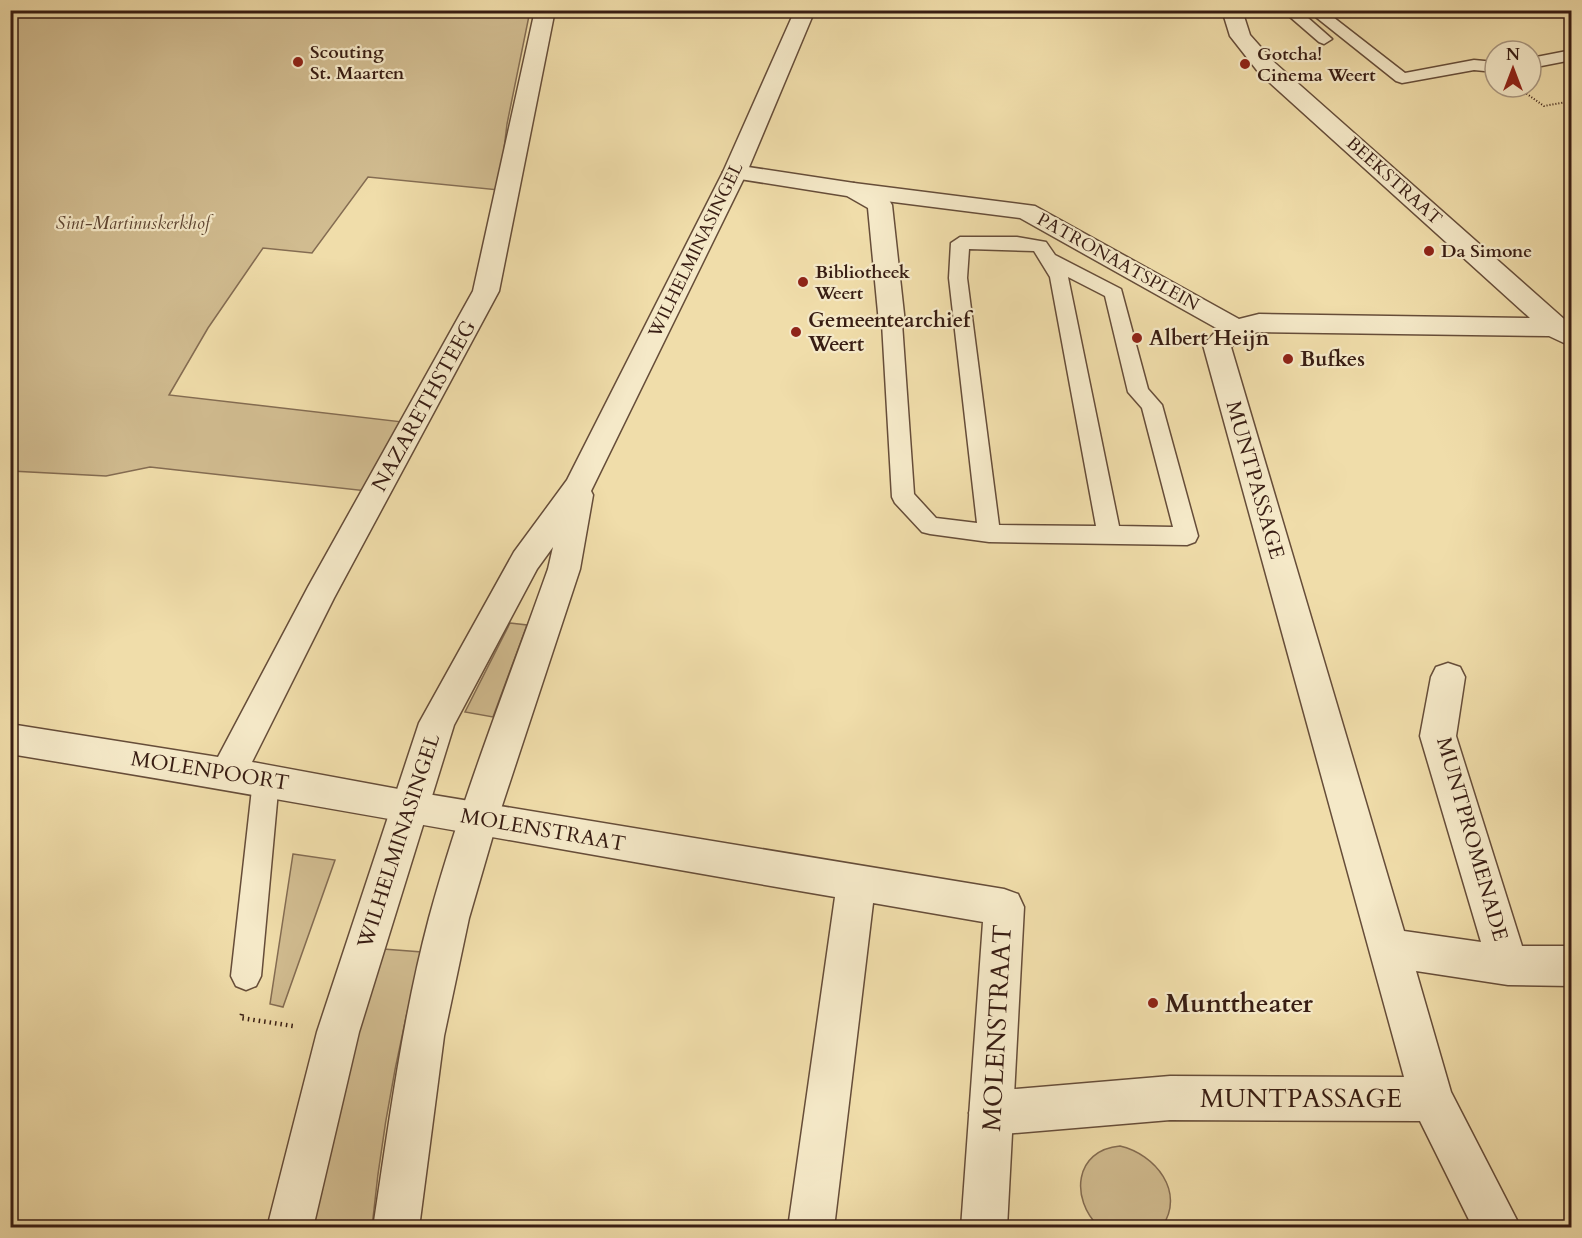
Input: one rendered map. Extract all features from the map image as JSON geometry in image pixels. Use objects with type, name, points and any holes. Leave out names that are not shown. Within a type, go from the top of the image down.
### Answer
[{"type":"street","name":"NAZARETHSTEEG","points":[[228,774],[319,597],[486,291],[545,10]]},
{"type":"street","name":"WILHELMINASINGEL","points":[[290,1227],[338,1032],[437,723],[525,561],[579,486],[735,172],[805,10]]},
{"type":"street","name":"BEEKSTRAAT","points":[[1232,10],[1240,36],[1267,68],[1564,334]]},
{"type":"street","name":"PATRONAATSPLEIN","points":[[735,172],[854,190],[1026,211],[1236,328]]},
{"type":"street","name":"PATRONAATSPLEIN","points":[[854,190],[880,205],[892,323]]},
{"type":"street","points":[[1236,328],[1259,323],[1564,334]]},
{"type":"street","name":"MUNTPASSAGE","points":[[1236,328],[1217,345],[1407,951],[1432,1099],[1498,1227]]},
{"type":"street","name":"WILHELMINASINGEL","points":[[396,1227],[423,1036],[449,918],[479,818],[564,569],[579,486]]},
{"type":"street","name":"MUNTPROMENADE","points":[[1448,677],[1438,736],[1508,966]]},
{"type":"street","name":"MOLENPOORT","points":[[10,739],[266,780],[409,808]]},
{"type":"street","name":"MOLENSTRAAT","points":[[409,808],[1004,907],[984,1227]]},
{"type":"street","points":[[811,1227],[856,881]]},
{"type":"street","name":"MUNTPROMENADE","points":[[1407,951],[1508,966],[1572,966]]},
{"type":"street","name":"MUNTPASSAGE","points":[[991,1113],[1170,1098],[1432,1099]]},
{"type":"lane","points":[[1288,10],[1334,47]]},
{"type":"lane","points":[[1314,10],[1402,78],[1474,65],[1483,66]]},
{"type":"lane","points":[[1543,61],[1572,55]]},
{"type":"lane","points":[[989,532],[958,278],[960,243],[1017,243],[1040,246],[1059,277],[1109,535]]},
{"type":"lane","points":[[892,323],[903,497],[930,526],[989,532],[1187,536],[1152,405],[1138,392],[1114,293],[1048,259]]},
{"type":"lane","points":[[246,976],[266,780]]},
{"type":"path","points":[[1534,99],[1544,106],[1572,101]]},
{"type":"path","points":[[246,976],[242,1018],[338,1032]]},
{"type":"green space","name":"Sint-Martinuskerkhof","points":[[10,11],[530,11],[507,124],[499,190],[368,177],[312,253],[263,248],[208,328],[169,395],[403,422],[367,491],[150,467],[106,476],[11,471]]},
{"type":"green space","points":[[510,623],[527,625],[493,717],[465,712]]},
{"type":"green space","points":[[293,854],[335,860],[283,1007],[270,1004]]},
{"type":"green space","points":[[383,949],[422,952],[391,1089],[372,1227],[311,1228],[347,1067]]},
{"type":"green space","points":[[1120,1146],[1145,1157],[1163,1176],[1170,1201],[1169,1214],[1162,1227],[1099,1227],[1090,1216],[1081,1190],[1081,1178],[1085,1166],[1093,1156],[1105,1149]]},
{"type":"place","name":"Scouting St. Maarten","points":[[298,62]]},
{"type":"place","name":"Gotcha! Cinema Weert","points":[[1245,64]]},
{"type":"place","name":"Da Simone","points":[[1429,251]]},
{"type":"place","name":"Bibliotheek Weert","points":[[803,282]]},
{"type":"place","name":"Gemeentearchief Weert","points":[[796,332]]},
{"type":"place","name":"Albert Heijn","points":[[1137,338]]},
{"type":"place","name":"Bufkes","points":[[1288,359]]},
{"type":"place","name":"Munttheater","points":[[1153,1003]]}]
